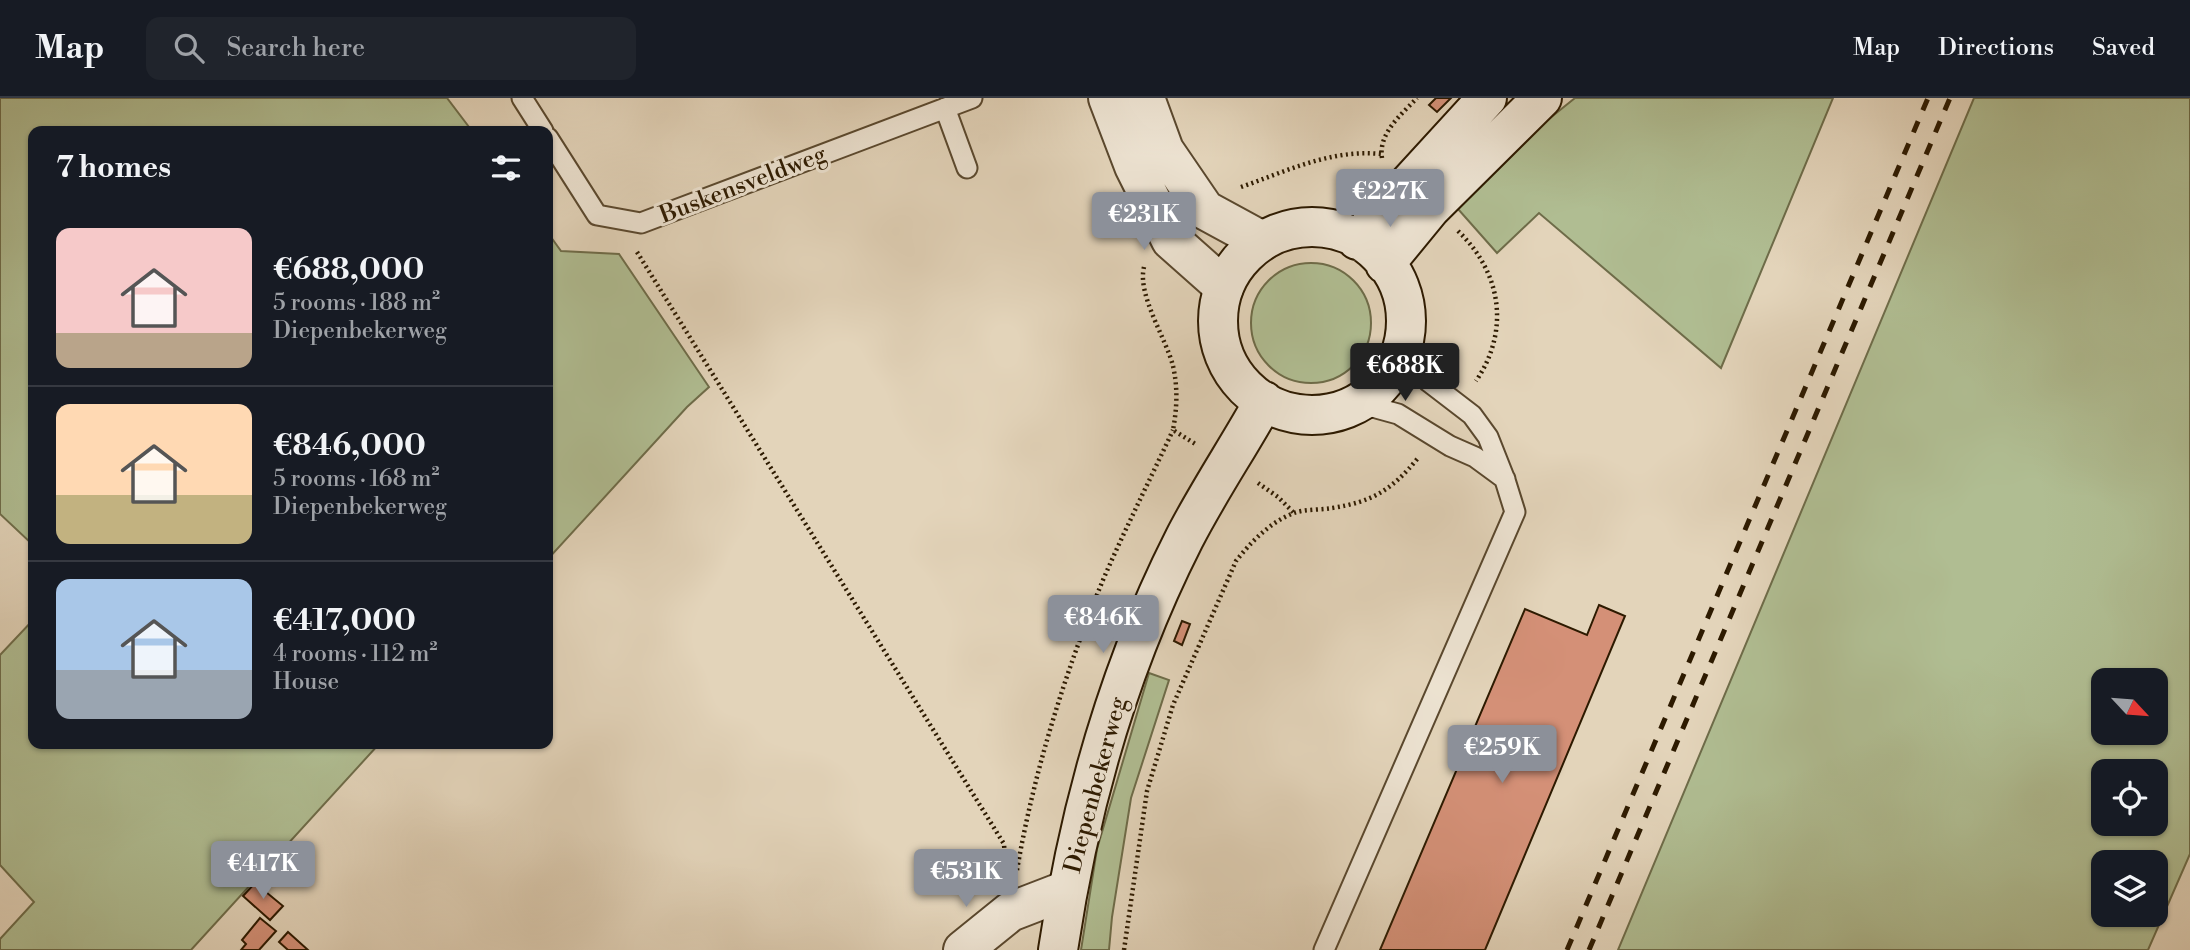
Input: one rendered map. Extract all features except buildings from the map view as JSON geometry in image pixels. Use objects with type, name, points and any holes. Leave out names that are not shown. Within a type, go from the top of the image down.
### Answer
[{"type":"main road","points":[[1108,98],[1134,166],[1171,240],[1224,287]]},
{"type":"main road","points":[[1145,98],[1164,150],[1205,210],[1262,241]]},
{"type":"main road","points":[[1371,252],[1487,98]]},
{"type":"main road","points":[[1371,252],[1431,208],[1542,98]]},
{"type":"main road","points":[[1320,227],[1336,230],[1371,252],[1401,292],[1406,329],[1402,346],[1385,379],[1372,394],[1338,411],[1297,414],[1264,401],[1242,385],[1222,349],[1218,328],[1219,308],[1231,268],[1262,241],[1298,228],[1320,227]]},
{"type":"main road","name":"Diepenbekerweg","points":[[1058,950],[1067,890],[1104,745],[1125,678],[1184,541],[1264,401]]},
{"type":"main road","points":[[963,950],[1010,912],[1067,890]]},
{"type":"lane","points":[[522,98],[540,126]]},
{"type":"lane","name":"Buskensveldweg","points":[[617,219],[641,223],[972,98]]},
{"type":"lane","points":[[945,108],[967,168]]},
{"type":"lane","points":[[553,146],[597,215],[617,219]]},
{"type":"lane","points":[[1324,950],[1515,512],[1488,437],[1472,415],[1429,382],[1402,346]]},
{"type":"lane","points":[[1357,403],[1398,414],[1450,446],[1475,457],[1505,480]]},
{"type":"path","points":[[1381,154],[1388,130],[1417,98]]},
{"type":"path","points":[[617,219],[1004,844],[1010,912]]},
{"type":"path","points":[[1010,912],[1023,834],[1044,748],[1078,645],[1104,578],[1173,430]]},
{"type":"path","points":[[1124,950],[1147,791],[1173,705],[1236,561],[1266,530],[1294,513],[1278,497]]},
{"type":"green space","points":[[0,98],[447,98],[468,126],[28,126],[28,540],[0,514]]},
{"type":"green space","points":[[1575,98],[1833,98],[1721,368],[1539,213],[1497,253],[1458,209],[1524,139]]},
{"type":"green space","points":[[1974,98],[2190,98],[2190,854],[2168,904],[2168,850],[2091,850],[2091,927],[2158,927],[2148,950],[1618,950]]},
{"type":"green space","points":[[553,240],[561,251],[619,254],[709,387],[687,407],[553,554]]},
{"type":"green space","points":[[1311,263],[1334,268],[1353,281],[1366,300],[1371,323],[1366,346],[1353,365],[1334,378],[1311,383],[1288,378],[1269,365],[1256,346],[1251,323],[1256,300],[1269,281],[1288,268]]},
{"type":"green space","points":[[28,625],[28,749],[374,749],[191,950],[0,950],[0,939],[34,902],[0,865],[0,655]]},
{"type":"green space","points":[[1149,673],[1169,680],[1131,798],[1109,950],[1081,950],[1097,849]]},
{"type":"railway","points":[[1567,950],[1928,98]]},
{"type":"railway","points":[[1589,950],[1950,98]]}]
